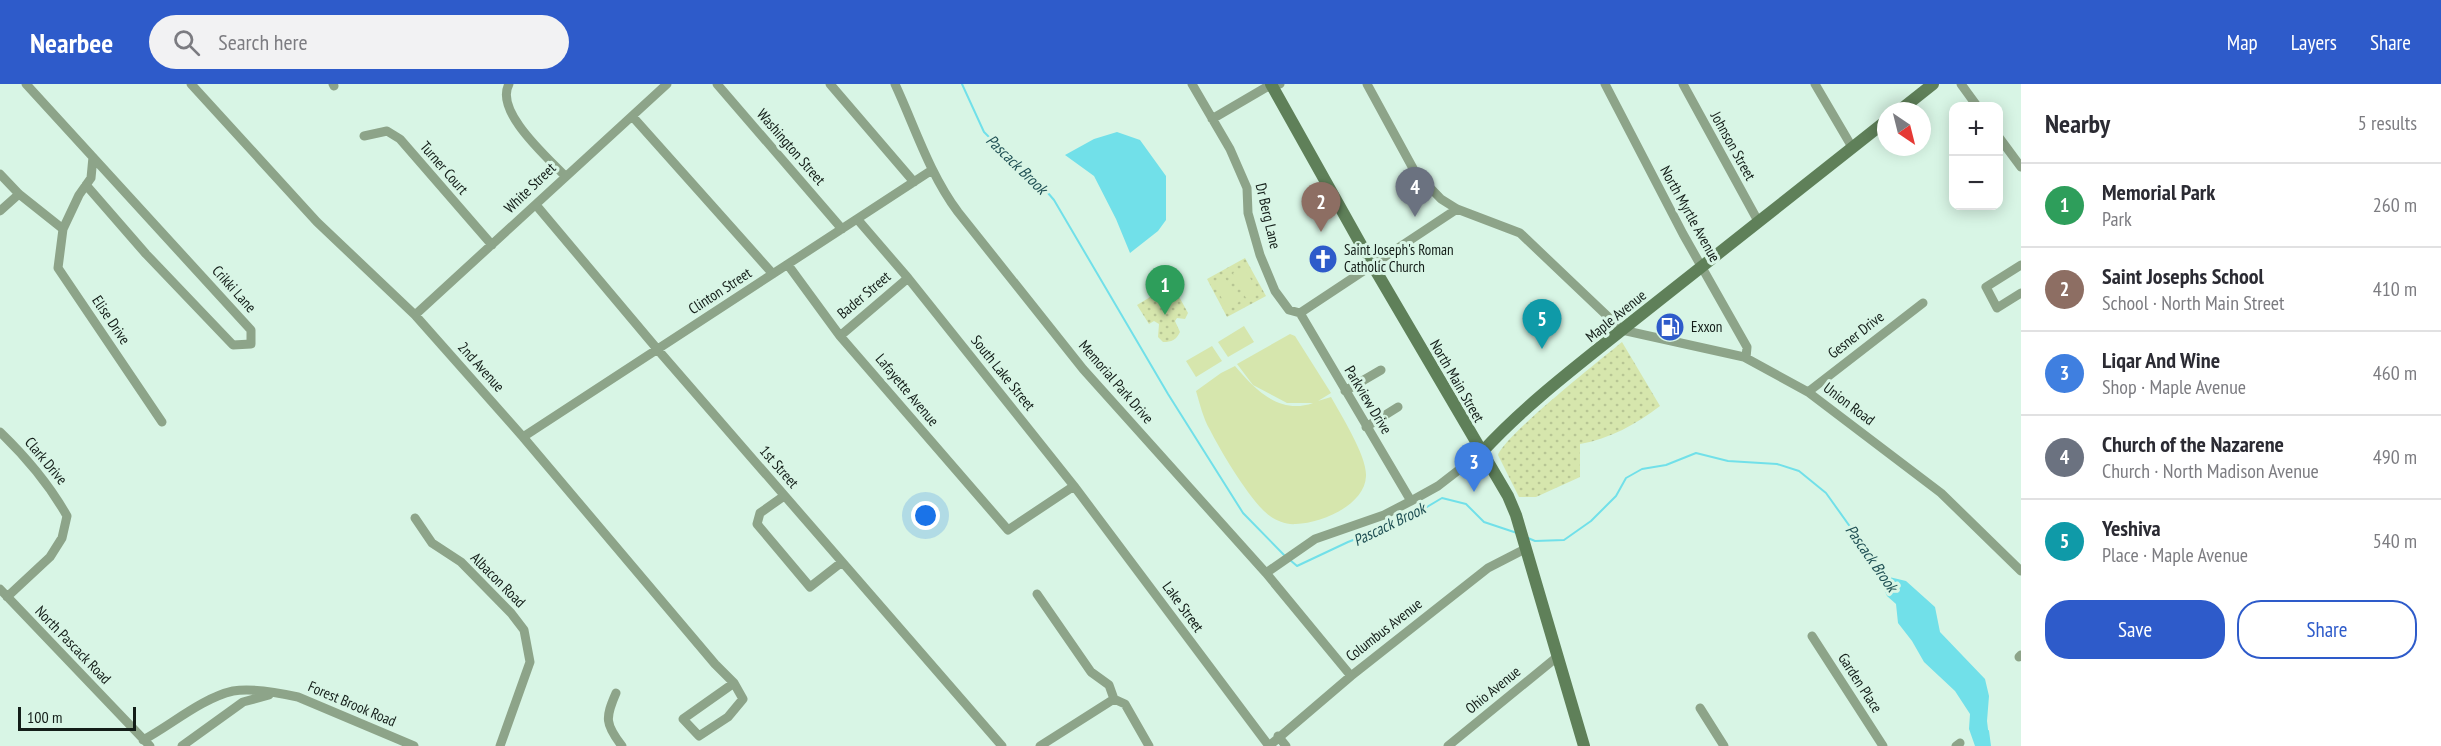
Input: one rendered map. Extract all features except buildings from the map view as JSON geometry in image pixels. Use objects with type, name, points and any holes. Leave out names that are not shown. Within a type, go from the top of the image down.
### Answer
[{"type":"main road","points":[[1910,102],[1933,84]]},
{"type":"main road","name":"North Main Street","points":[[1274,85],[1372,266],[1509,496],[1584,746]]},
{"type":"main road","name":"Maple Avenue","points":[[1482,452],[1520,414],[1622,330],[1877,128]]},
{"type":"street","name":"Crikki Lane","points":[[26,84],[251,330],[251,344],[233,345],[146,254],[86,185]]},
{"type":"street","name":"2nd Avenue","points":[[191,84],[317,222],[415,315],[523,437],[715,664],[734,683]]},
{"type":"street","name":"White Street","points":[[415,315],[667,84]]},
{"type":"street","name":"Washington Street","points":[[717,84],[842,229]]},
{"type":"street","points":[[830,84],[914,182]]},
{"type":"street","name":"Memorial Park Drive","points":[[895,84],[932,170],[942,190],[958,212],[1083,369],[1266,573],[1351,676]]},
{"type":"street","name":"Dr Berg Lane","points":[[1192,84],[1230,149],[1248,188],[1248,213],[1260,255],[1275,291],[1289,310],[1300,313]]},
{"type":"street","points":[[1367,84],[1415,172],[1441,199],[1457,209],[1520,232],[1622,330]]},
{"type":"street","name":"North Myrtle Avenue","points":[[1605,84],[1683,234],[1747,347],[1746,358]]},
{"type":"street","name":"Johnson Street","points":[[1683,84],[1758,222]]},
{"type":"street","points":[[1815,84],[1852,147]]},
{"type":"street","points":[[1961,84],[1974,102]]},
{"type":"street","points":[[505,85],[506,103],[520,128],[565,176]]},
{"type":"street","points":[[1212,119],[1274,85]]},
{"type":"street","points":[[632,116],[773,274]]},
{"type":"street","name":"Turner Court","points":[[364,136],[387,131],[400,139],[492,245]]},
{"type":"street","points":[[2003,143],[2021,167]]},
{"type":"street","name":"Elise Drive","points":[[93,157],[91,178],[63,229],[58,268],[162,422]]},
{"type":"street","name":"Clinton Street","points":[[523,437],[932,170]]},
{"type":"street","points":[[0,174],[19,194],[63,229]]},
{"type":"street","points":[[0,211],[19,194]]},
{"type":"street","name":"1st Street","points":[[536,205],[658,350],[1002,746]]},
{"type":"street","points":[[1300,313],[1457,209]]},
{"type":"street","points":[[858,220],[908,278]]},
{"type":"street","name":"Lafayette Avenue","points":[[788,265],[840,336],[1008,530],[1074,486]]},
{"type":"street","points":[[2021,265],[1986,287],[1997,308],[2021,292]]},
{"type":"street","name":"Bader Street","points":[[840,336],[908,278]]},
{"type":"street","name":"South Lake Street","points":[[908,278],[1074,486]]},
{"type":"street","name":"Gesner Drive","points":[[1808,392],[1923,303]]},
{"type":"street","name":"Parkview Drive","points":[[1300,313],[1411,501]]},
{"type":"street","name":"Union Road","points":[[1622,330],[1746,358],[1808,392],[1941,493],[2021,571]]},
{"type":"street","points":[[1345,392],[1381,370]]},
{"type":"street","points":[[1366,427],[1398,407]]},
{"type":"street","name":"Clark Drive","points":[[0,432],[51,488],[67,516],[62,538],[50,556],[3,593]]},
{"type":"street","name":"Maple Avenue","points":[[1266,573],[1315,539],[1384,515],[1438,486],[1482,452]]},
{"type":"street","name":"Lake Street","points":[[1074,486],[1269,746]]},
{"type":"street","points":[[784,496],[760,513],[757,524],[810,587],[842,562]]},
{"type":"street","name":"Albacon Road","points":[[415,518],[432,543],[461,562],[512,613],[524,630],[530,662],[500,746]]},
{"type":"street","name":"Columbus Avenue","points":[[1269,746],[1351,676],[1523,540]]},
{"type":"street","name":"North Pascack Road","points":[[3,593],[146,743]]},
{"type":"street","points":[[1036,594],[1091,672],[1109,685],[1114,699],[1125,704],[1149,746]]},
{"type":"street","name":"Garden Place","points":[[1812,636],[1883,746]]},
{"type":"street","name":"Ohio Avenue","points":[[1448,746],[1557,657]]},
{"type":"street","points":[[734,683],[743,699],[728,717],[699,736],[683,719],[734,683]]},
{"type":"street","name":"Forest Brook Road","points":[[146,743],[199,706],[234,691],[278,693],[298,697],[414,746]]},
{"type":"street","name":"Forest Brook Road","points":[[182,746],[243,702],[278,693]]},
{"type":"street","points":[[616,693],[608,711],[608,725],[622,746]]},
{"type":"street","points":[[1040,746],[1114,699]]},
{"type":"street","points":[[1700,708],[1724,746]]},
{"type":"street","points":[[1278,736],[1286,746]]},
{"type":"green space","points":[[1245,258],[1266,296],[1227,317],[1207,279]]},
{"type":"green space","points":[[1244,267],[1258,292],[1246,298],[1233,273]]},
{"type":"green space","points":[[1225,278],[1239,302],[1227,308],[1214,284]]},
{"type":"green space","points":[[1172,284],[1188,313],[1185,319],[1177,318],[1175,321],[1180,332],[1177,337],[1163,342],[1158,337],[1159,324],[1154,321],[1149,324],[1137,305]]},
{"type":"green space","points":[[1244,326],[1254,342],[1228,357],[1218,342]]},
{"type":"green space","points":[[1290,334],[1295,336],[1331,393],[1318,401],[1331,397],[1358,447],[1366,476],[1364,486],[1350,504],[1318,520],[1293,524],[1276,520],[1254,500],[1229,463],[1208,425],[1196,391],[1235,366],[1251,384],[1279,403],[1301,406],[1313,403],[1287,403],[1253,385],[1237,364]]},
{"type":"green space","points":[[1622,342],[1660,406],[1622,430],[1580,444],[1580,477],[1536,497],[1519,497],[1498,455],[1504,445],[1554,398]]},
{"type":"green space","points":[[1212,346],[1222,361],[1196,377],[1186,361]]},
{"type":"water","points":[[1117,132],[1140,140],[1166,176],[1166,220],[1158,231],[1130,253],[1094,176],[1065,155],[1094,139]]},
{"type":"water","points":[[1885,576],[1906,581],[1935,607],[1940,632],[1985,679],[1989,696],[1987,721],[1990,746],[1975,746],[1969,729],[1970,714],[1955,691],[1924,662],[1898,623],[1896,604],[1887,596],[1883,587]]},
{"type":"waterway","name":"Pascack Brook","points":[[962,84],[984,132],[1006,154],[1030,172],[1054,200],[1168,394],[1243,513],[1285,556]]},
{"type":"waterway","name":"Pascack Brook","points":[[1528,538],[1535,541],[1564,540],[1591,521],[1616,496],[1626,478],[1642,469],[1666,465],[1696,453],[1728,461],[1777,464],[1799,471],[1826,493],[1886,577]]},
{"type":"waterway","name":"Pascack Brook","points":[[1290,560],[1297,566],[1348,542],[1405,520],[1442,498],[1466,504],[1484,522],[1517,533]]},
{"type":"waterway","name":"Pascack Brook","points":[[1988,731],[1990,746]]},
{"type":"place","name":"Church of the Nazarene","points":[[1415,217]]},
{"type":"place","name":"Saint Josephs School","points":[[1321,232]]},
{"type":"place","name":"Saint Joseph's Roman Catholic Church","points":[[1323,259]]},
{"type":"place","name":"Memorial Park","points":[[1165,315]]},
{"type":"place","name":"Exxon","points":[[1670,327]]},
{"type":"place","name":"Yeshiva","points":[[1542,349]]},
{"type":"place","name":"Liqar And Wine","points":[[1474,492]]}]
